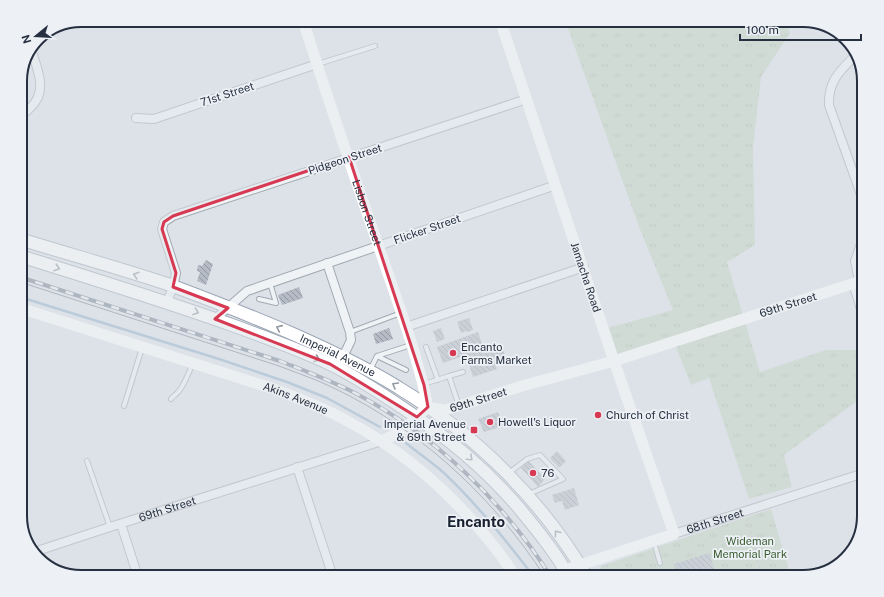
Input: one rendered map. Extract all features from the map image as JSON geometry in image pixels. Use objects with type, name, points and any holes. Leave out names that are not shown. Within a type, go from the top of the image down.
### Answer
[{"type":"main road","name":"Imperial Avenue","points":[[27,241],[173,286],[259,320],[342,357],[399,388],[428,407],[465,435],[508,475],[563,541],[583,570]]},
{"type":"main road","name":"Imperial Avenue","points":[[27,258],[167,302],[281,343],[330,364],[373,388],[417,417],[458,447],[502,489],[529,520],[565,570]]},
{"type":"street","name":"Lisbon Street","points":[[305,27],[406,327],[423,384],[428,407]]},
{"type":"street","name":"Jamacha Road","points":[[502,27],[584,267],[614,361],[674,534]]},
{"type":"street","points":[[27,111],[35,104],[41,85],[40,74],[33,56]]},
{"type":"street","points":[[852,59],[834,80],[830,92],[829,105],[857,183]]},
{"type":"street","name":"71st Street","points":[[136,118],[154,119],[317,64]]},
{"type":"street","name":"Pidgeon Street","points":[[173,286],[176,273],[162,229],[164,222],[173,216],[527,99]]},
{"type":"street","name":"Flicker Street","points":[[216,319],[247,290],[556,185]]},
{"type":"street","points":[[857,255],[855,261],[857,271]]},
{"type":"street","points":[[327,263],[350,332],[351,340],[342,357]]},
{"type":"street","points":[[406,327],[584,267]]},
{"type":"street","name":"69th Street","points":[[39,550],[382,441],[400,432],[428,407],[444,410],[460,406],[522,386],[614,361],[857,282]]},
{"type":"street","points":[[167,302],[173,286]]},
{"type":"street","name":"Akins Avenue","points":[[27,310],[274,389],[312,404],[349,422],[382,441],[440,488],[475,522],[511,570]]},
{"type":"street","points":[[297,467],[331,570]]},
{"type":"street","name":"68th Street","points":[[572,570],[580,565],[857,474]]},
{"type":"street","points":[[120,524],[136,570]]},
{"type":"lane","points":[[317,64],[375,46]]},
{"type":"lane","points":[[259,299],[276,303],[270,283]]},
{"type":"lane","points":[[350,332],[401,313]]},
{"type":"lane","points":[[370,371],[377,356],[411,345]]},
{"type":"lane","points":[[426,347],[438,380]]},
{"type":"lane","points":[[124,406],[142,348]]},
{"type":"lane","points":[[377,356],[406,370]]},
{"type":"lane","points":[[171,399],[179,392],[189,373],[192,363]]},
{"type":"lane","points":[[423,384],[463,372]]},
{"type":"lane","points":[[449,376],[460,406]]},
{"type":"lane","points":[[508,475],[527,459],[540,455],[563,479],[526,495]]},
{"type":"lane","points":[[86,461],[110,527]]},
{"type":"lane","points":[[654,541],[660,563]]},
{"type":"path","points":[[745,511],[760,570]]},
{"type":"highlighted area","points":[[349,157],[424,385],[428,407],[417,417],[330,364],[215,319],[228,308],[173,287],[176,273],[162,229],[164,222],[173,216]]},
{"type":"green space","points":[[568,27],[788,27],[790,33],[761,77],[753,147],[755,245],[727,262],[760,372],[826,350],[857,350],[857,401],[784,455],[792,487],[749,499],[709,378],[691,385],[673,339],[614,361],[604,329],[673,310],[639,227]]},
{"type":"green space","name":"Wideman Memorial Park","points":[[771,509],[789,570],[599,570],[601,566]]},
{"type":"building","points":[[206,260],[213,264],[206,285],[197,281],[200,272],[197,271],[198,265],[202,266]]},
{"type":"building","points":[[299,287],[303,298],[282,305],[278,295]]},
{"type":"building","points":[[469,318],[473,330],[461,333],[457,322]]},
{"type":"building","points":[[389,328],[393,339],[376,344],[373,334]]},
{"type":"building","points":[[441,328],[445,339],[437,342],[433,331]]},
{"type":"building","points":[[478,332],[484,350],[501,344],[505,355],[493,359],[497,369],[473,377],[466,355],[443,363],[437,347]]},
{"type":"building","name":"Howell's Liquor","points":[[498,412],[503,426],[484,432],[478,419]]},
{"type":"building","points":[[557,451],[566,461],[559,468],[550,458]]},
{"type":"building","points":[[528,460],[545,479],[538,487],[521,468]]},
{"type":"building","points":[[574,488],[579,505],[565,510],[562,501],[555,503],[552,495]]},
{"type":"building","points":[[709,553],[715,570],[669,570],[676,569],[674,564]]},
{"type":"waterway","points":[[27,299],[219,359],[287,382],[327,398],[380,427]]},
{"type":"waterway","points":[[406,443],[439,469],[456,485],[480,510],[529,570]]},
{"type":"tram line","points":[[27,284],[279,366],[316,380],[351,396],[415,437],[445,462],[473,488],[499,516],[540,570]]},
{"type":"railway","points":[[27,279],[280,361],[353,392],[383,409],[411,428],[464,471],[511,522],[546,570]]},
{"type":"place","name":"Encanto Farms Market","points":[[453,353]]},
{"type":"place","name":"Church of Christ","points":[[598,415]]},
{"type":"place","name":"Howell's Liquor","points":[[490,422]]},
{"type":"place","name":"Imperial Avenue & 69th Street","points":[[474,430]]},
{"type":"place","name":"76","points":[[533,473]]},
{"type":"district","name":"Encanto","points":[[476,521]]}]
